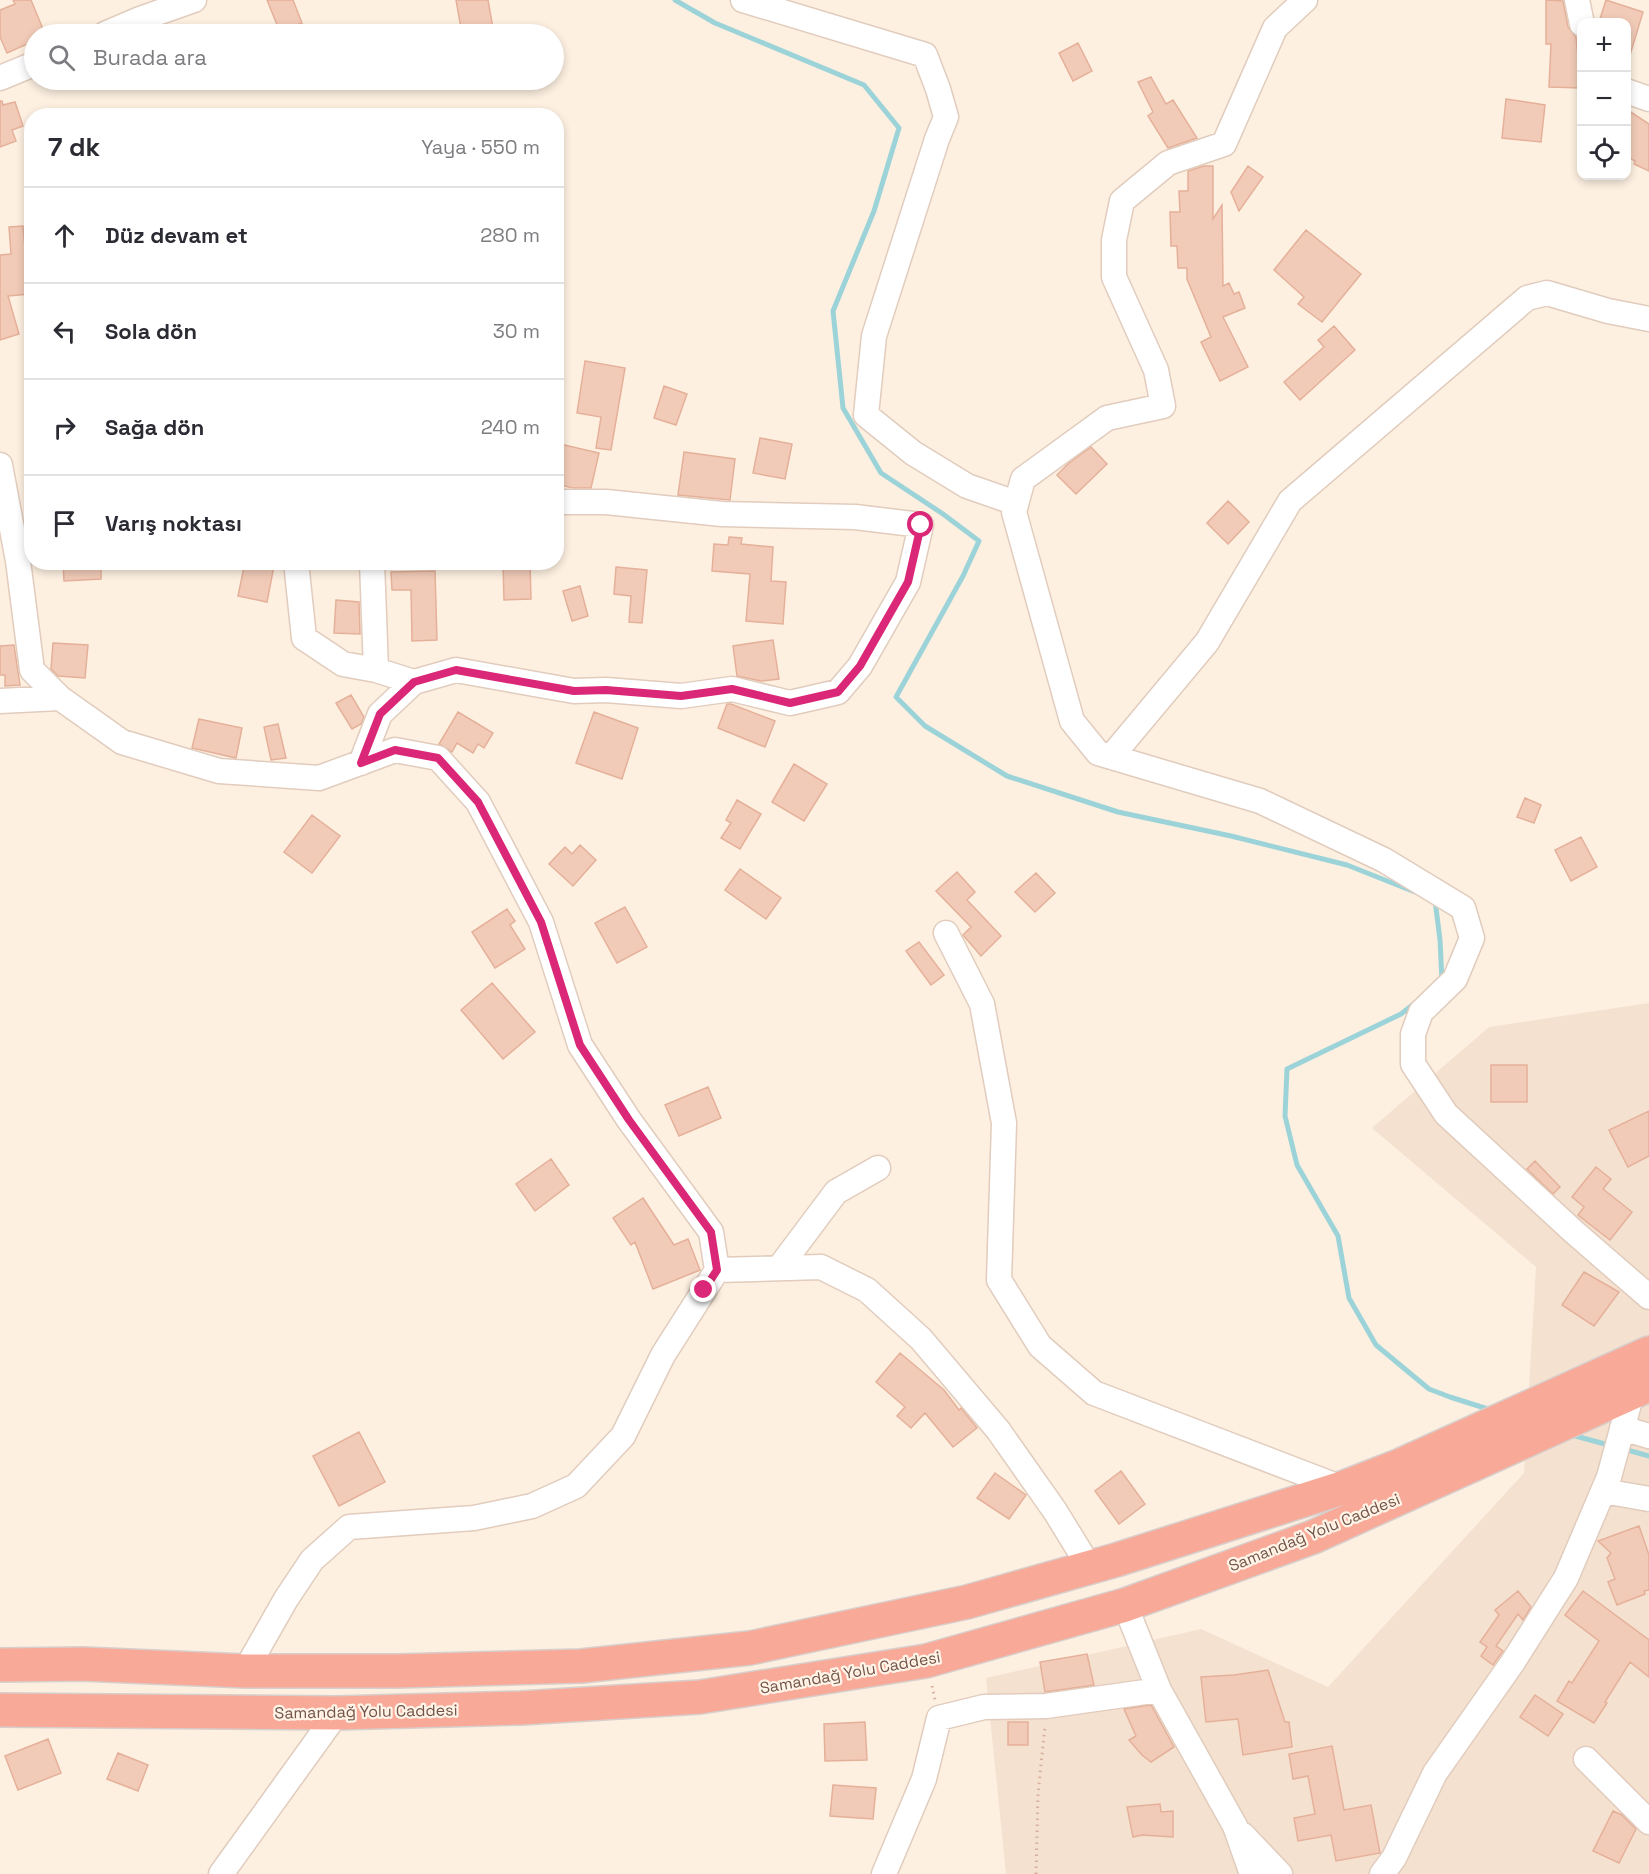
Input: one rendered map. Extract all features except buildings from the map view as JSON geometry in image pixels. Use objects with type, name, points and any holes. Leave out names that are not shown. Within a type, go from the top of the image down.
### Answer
[{"type":"highway","name":"Samandağ Yolu Caddesi","points":[[0,1665],[83,1664],[245,1671],[397,1671],[581,1666],[750,1648],[967,1602],[1090,1568],[1342,1488],[1401,1465],[1649,1353]]},
{"type":"highway","name":"Samandağ Yolu Caddesi","points":[[0,1710],[337,1713],[521,1708],[700,1697],[926,1661],[1125,1605],[1313,1536],[1641,1389]]},
{"type":"street","points":[[128,24],[194,0]]},
{"type":"street","points":[[743,0],[925,55],[946,117],[874,336],[866,415],[913,453],[967,486],[1016,503]]},
{"type":"street","points":[[1305,0],[1275,28],[1224,144],[1168,163],[1122,201],[1114,240],[1114,277],[1156,370],[1163,406],[1107,418],[1023,479],[1014,512],[1072,721],[1098,753],[1260,801],[1384,860],[1463,908],[1472,938],[1455,979],[1421,1012],[1413,1034],[1413,1064],[1446,1114],[1574,1232],[1649,1297]]},
{"type":"street","points":[[1577,0],[1580,18]]},
{"type":"street","points":[[0,78],[24,68]]},
{"type":"street","points":[[1631,93],[1649,99]]},
{"type":"street","points":[[1111,757],[1207,642],[1290,501],[1527,298],[1547,294],[1608,311],[1649,319]]},
{"type":"street","points":[[0,465],[18,561],[32,670],[60,698],[122,742],[219,771],[319,778],[395,750],[438,758],[478,802],[541,922],[580,1045],[629,1120],[711,1232],[717,1270],[663,1355],[623,1436],[576,1486],[532,1506],[474,1518],[349,1527],[312,1560],[286,1599],[245,1671]]},
{"type":"street","points":[[361,763],[380,714],[414,682],[456,670],[574,691],[606,690],[681,696],[732,689],[790,703],[838,692],[860,666],[908,582],[921,525],[855,517],[722,514],[606,502],[564,502]]},
{"type":"street","points":[[297,570],[304,638],[343,664],[376,670],[414,682]]},
{"type":"street","points":[[372,570],[376,670]]},
{"type":"street","points":[[0,701],[60,698]]},
{"type":"street","points":[[946,933],[982,1004],[1004,1123],[999,1280],[1040,1346],[1094,1393],[1342,1488]]},
{"type":"street","points":[[779,1268],[836,1192],[878,1168]]},
{"type":"street","points":[[717,1270],[821,1267],[867,1290],[921,1339],[998,1430],[1055,1511],[1090,1568]]},
{"type":"street","points":[[1382,1874],[1394,1858],[1435,1773],[1513,1662],[1566,1578],[1603,1491],[1621,1432],[1641,1389]]},
{"type":"street","points":[[1621,1432],[1649,1436]]},
{"type":"street","points":[[1603,1491],[1649,1499]]},
{"type":"street","points":[[1125,1605],[1159,1690],[1235,1826],[1252,1874]]},
{"type":"street","points":[[884,1874],[924,1779],[939,1718],[984,1707],[1047,1706],[1159,1690]]},
{"type":"street","points":[[221,1874],[337,1713]]},
{"type":"street","points":[[1586,1759],[1649,1822]]},
{"type":"street","points":[[1235,1826],[1280,1874]]},
{"type":"path","points":[[926,1661],[939,1718]]},
{"type":"path","points":[[1036,1874],[1038,1794],[1047,1706]]},
{"type":"shaded area","points":[[1649,1003],[1649,1874],[1006,1874],[986,1678],[1201,1629],[1328,1687],[1524,1473],[1536,1267],[1372,1128],[1489,1027]]},
{"type":"waterway","points":[[675,0],[715,23],[864,85],[899,128],[874,211],[833,311],[843,408],[881,473],[979,541],[963,576],[896,697],[925,726],[1007,776],[1118,812],[1231,836],[1347,865],[1415,892]]},
{"type":"waterway","points":[[1435,900],[1442,981]]},
{"type":"waterway","points":[[1415,1003],[1401,1014],[1287,1069],[1285,1116],[1297,1165],[1338,1236],[1349,1298],[1376,1345],[1429,1389],[1491,1410]]},
{"type":"waterway","points":[[1572,1435],[1612,1446]]},
{"type":"waterway","points":[[1624,1449],[1649,1456]]},
{"type":"route","points":[[704,1290],[717,1270],[711,1232],[629,1120],[580,1045],[541,922],[478,802],[438,758],[395,750],[361,763],[380,714],[414,682],[456,670],[574,691],[606,690],[681,696],[732,689],[790,703],[838,692],[860,666],[908,582],[921,525]]}]
